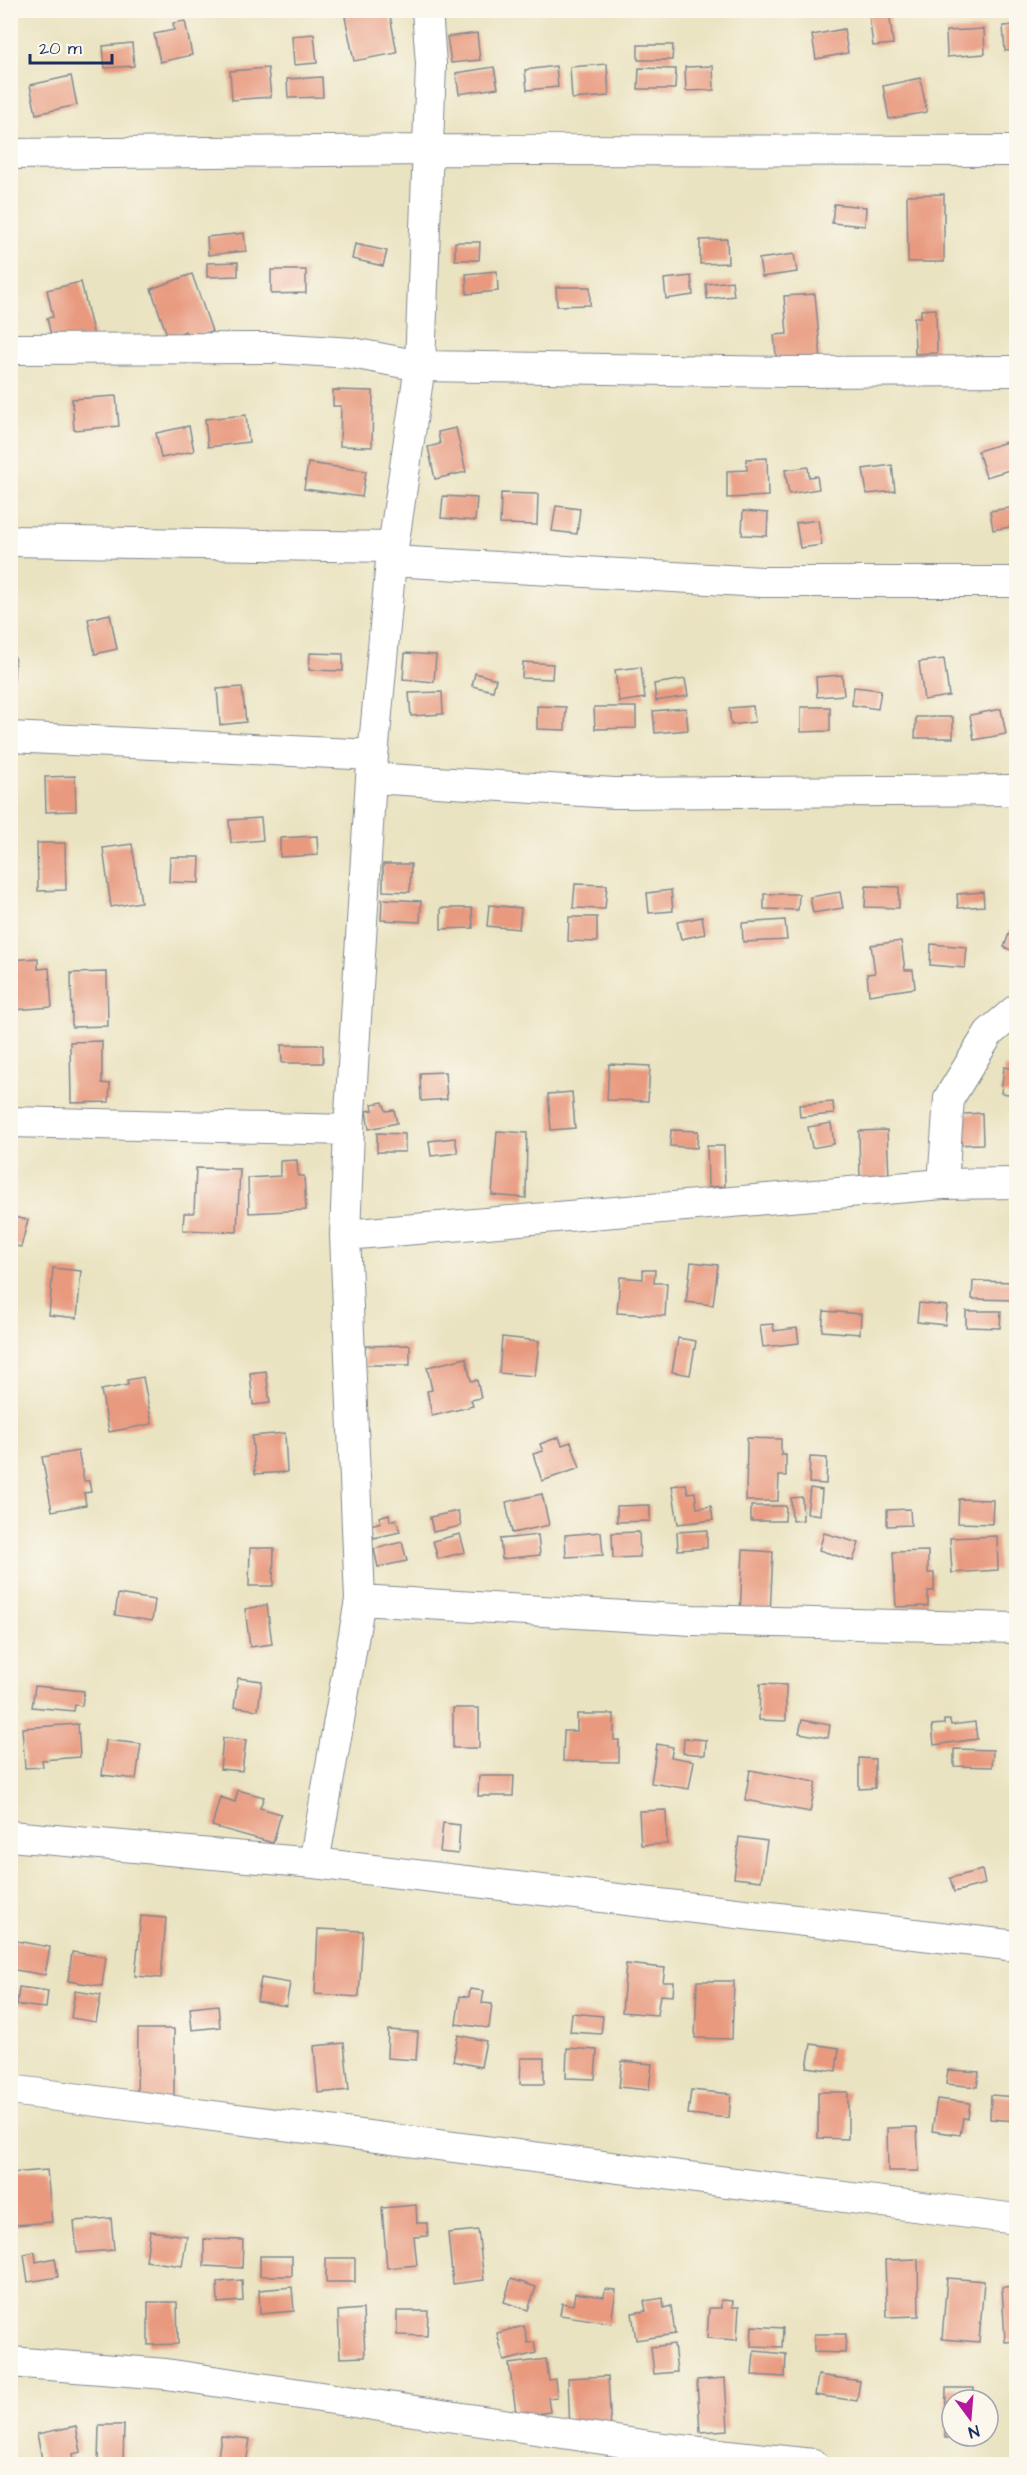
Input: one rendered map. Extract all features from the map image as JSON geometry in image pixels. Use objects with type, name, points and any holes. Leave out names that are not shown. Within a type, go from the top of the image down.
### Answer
[{"type":"street","points":[[314,1863],[360,1600],[345,1235],[372,766],[392,554],[420,366],[431,64],[428,10]]},
{"type":"street","points":[[10,154],[428,150],[1017,151]]},
{"type":"street","points":[[10,349],[273,348],[352,353],[420,366],[789,372],[1017,371]]},
{"type":"street","points":[[10,541],[392,554],[762,582],[1017,582]]},
{"type":"street","points":[[10,737],[372,766],[614,793],[1017,790]]},
{"type":"street","points":[[944,1184],[949,1098],[989,1033],[1017,1010]]},
{"type":"street","points":[[10,1122],[350,1130]]},
{"type":"street","points":[[345,1235],[944,1184],[1017,1183]]},
{"type":"street","points":[[360,1600],[692,1620],[1017,1628]]},
{"type":"street","points":[[10,1836],[314,1863],[1017,1946]]},
{"type":"street","points":[[10,2090],[1017,2219]]},
{"type":"street","points":[[10,2362],[166,2374],[651,2447],[813,2464]]},
{"type":"building","points":[[376,10],[389,10],[397,53],[354,61],[345,17]]},
{"type":"building","points":[[889,11],[893,44],[873,46],[869,14]]},
{"type":"building","points":[[185,21],[192,55],[160,62],[154,34],[174,30],[173,23]]},
{"type":"building","points":[[1016,25],[1016,50],[1005,51],[1003,26]]},
{"type":"building","points":[[844,29],[848,53],[816,59],[812,35]]},
{"type":"building","points":[[984,29],[985,54],[947,57],[946,31]]},
{"type":"building","points":[[477,33],[480,60],[451,63],[447,37]]},
{"type":"building","points":[[314,34],[317,63],[294,65],[292,36]]},
{"type":"building","points":[[132,43],[134,66],[105,68],[103,46]]},
{"type":"building","points":[[638,45],[673,45],[672,60],[638,60]]},
{"type":"building","points":[[607,64],[609,96],[572,99],[570,67]]},
{"type":"building","points":[[556,66],[558,87],[527,90],[525,70]]},
{"type":"building","points":[[713,66],[714,90],[686,91],[685,67]]},
{"type":"building","points":[[494,67],[498,88],[459,94],[456,73]]},
{"type":"building","points":[[268,68],[271,97],[232,100],[230,71]]},
{"type":"building","points":[[639,68],[676,69],[675,89],[638,89]]},
{"type":"building","points":[[71,76],[77,105],[36,114],[30,85]]},
{"type":"building","points":[[322,77],[323,97],[288,98],[287,79]]},
{"type":"building","points":[[920,78],[927,112],[889,119],[883,86]]},
{"type":"building","points":[[944,194],[944,262],[908,262],[907,195]]},
{"type":"building","points":[[834,204],[866,207],[865,226],[832,223]]},
{"type":"building","points":[[244,233],[246,251],[208,255],[207,237]]},
{"type":"building","points":[[727,239],[728,263],[700,264],[700,240]]},
{"type":"building","points":[[455,242],[480,242],[479,260],[455,260]]},
{"type":"building","points":[[355,244],[387,251],[383,266],[352,259]]},
{"type":"building","points":[[794,254],[797,272],[762,277],[759,259]]},
{"type":"building","points":[[238,262],[238,276],[207,277],[207,263]]},
{"type":"building","points":[[271,270],[306,270],[306,293],[271,294]]},
{"type":"building","points":[[497,271],[498,291],[467,294],[466,274]]},
{"type":"building","points":[[192,274],[212,331],[188,339],[185,331],[168,338],[151,289]]},
{"type":"building","points":[[691,276],[693,295],[666,299],[664,279]]},
{"type":"building","points":[[732,281],[734,296],[707,299],[706,284]]},
{"type":"building","points":[[81,282],[94,336],[53,345],[47,318],[53,317],[47,290]]},
{"type":"building","points":[[556,287],[590,287],[590,305],[557,306]]},
{"type":"building","points":[[815,294],[821,360],[777,364],[774,335],[787,334],[784,296]]},
{"type":"building","points":[[936,309],[937,353],[915,354],[914,317],[921,317],[921,310]]},
{"type":"building","points":[[333,390],[373,391],[372,447],[340,446],[341,406],[333,406]]},
{"type":"building","points":[[116,396],[119,426],[74,430],[72,399]]},
{"type":"building","points":[[246,415],[249,442],[208,447],[205,419]]},
{"type":"building","points":[[189,426],[194,451],[161,458],[156,433]]},
{"type":"building","points":[[456,428],[466,472],[435,479],[428,447],[440,444],[438,432]]},
{"type":"building","points":[[1016,439],[1016,468],[986,477],[978,451]]},
{"type":"building","points":[[767,458],[768,496],[727,498],[727,471],[747,470],[746,459]]},
{"type":"building","points":[[308,463],[366,471],[362,497],[304,489]]},
{"type":"building","points":[[892,465],[895,491],[867,494],[863,469]]},
{"type":"building","points":[[808,467],[809,477],[817,476],[819,489],[789,494],[785,470]]},
{"type":"building","points":[[501,493],[538,494],[537,525],[500,524]]},
{"type":"building","points":[[443,496],[477,498],[475,521],[441,518]]},
{"type":"building","points":[[556,506],[580,509],[577,534],[552,531]]},
{"type":"building","points":[[1016,507],[1016,526],[993,530],[990,511]]},
{"type":"building","points":[[743,511],[768,513],[767,536],[742,535]]},
{"type":"building","points":[[818,520],[822,545],[800,548],[796,523]]},
{"type":"building","points":[[110,614],[117,649],[95,654],[88,619]]},
{"type":"building","points":[[310,653],[343,654],[343,671],[309,670]]},
{"type":"building","points":[[405,653],[436,655],[434,682],[403,679]]},
{"type":"building","points":[[10,657],[15,657],[14,679],[10,678]]},
{"type":"building","points":[[944,659],[949,696],[924,700],[919,662]]},
{"type":"building","points":[[523,662],[553,664],[552,679],[522,678]]},
{"type":"building","points":[[641,667],[645,698],[619,702],[615,670]]},
{"type":"building","points":[[475,673],[496,679],[493,691],[472,686]]},
{"type":"building","points":[[842,675],[844,695],[817,697],[816,677]]},
{"type":"building","points":[[685,679],[688,696],[656,701],[654,684]]},
{"type":"building","points":[[242,687],[246,722],[220,725],[217,689]]},
{"type":"building","points":[[854,687],[881,690],[878,709],[852,705]]},
{"type":"building","points":[[442,692],[443,714],[411,716],[409,693]]},
{"type":"building","points":[[537,706],[566,707],[565,730],[537,729]]},
{"type":"building","points":[[753,706],[755,722],[731,725],[729,708]]},
{"type":"building","points":[[594,707],[636,707],[636,728],[595,729]]},
{"type":"building","points":[[801,707],[830,707],[830,731],[801,732]]},
{"type":"building","points":[[686,708],[688,730],[655,733],[653,711]]},
{"type":"building","points":[[1001,709],[1006,734],[974,740],[970,715]]},
{"type":"building","points":[[916,717],[953,717],[953,738],[915,738]]},
{"type":"building","points":[[75,776],[76,811],[46,812],[45,777]]},
{"type":"building","points":[[261,818],[263,840],[231,843],[229,820]]},
{"type":"building","points":[[317,836],[318,855],[280,857],[280,838]]},
{"type":"building","points":[[37,843],[65,843],[66,890],[38,891]]},
{"type":"building","points":[[132,844],[141,902],[111,907],[103,848]]},
{"type":"building","points":[[170,857],[200,857],[199,883],[169,882]]},
{"type":"building","points":[[383,864],[411,864],[410,892],[383,891]]},
{"type":"building","points":[[575,884],[607,885],[605,909],[573,908]]},
{"type":"building","points":[[866,886],[899,887],[899,908],[865,907]]},
{"type":"building","points":[[671,890],[673,911],[649,913],[647,893]]},
{"type":"building","points":[[840,892],[843,908],[813,913],[810,897]]},
{"type":"building","points":[[983,892],[984,906],[958,908],[957,894]]},
{"type":"building","points":[[764,894],[799,894],[798,910],[764,909]]},
{"type":"building","points":[[382,899],[421,901],[420,922],[381,920]]},
{"type":"building","points":[[489,905],[521,908],[519,929],[487,926]]},
{"type":"building","points":[[441,908],[472,908],[473,928],[441,929]]},
{"type":"building","points":[[569,917],[597,917],[597,942],[568,941]]},
{"type":"building","points":[[702,917],[705,934],[681,939],[677,922]]},
{"type":"building","points":[[785,920],[787,940],[743,942],[742,923]]},
{"type":"building","points":[[1013,923],[1016,924],[1016,952],[1004,947]]},
{"type":"building","points":[[901,941],[905,970],[913,970],[915,988],[869,995],[867,974],[875,973],[871,945]]},
{"type":"building","points":[[931,944],[967,947],[965,968],[930,965]]},
{"type":"building","points":[[38,958],[38,969],[49,968],[52,1007],[14,1010],[11,960]]},
{"type":"building","points":[[107,972],[108,1026],[72,1027],[71,973]]},
{"type":"building","points":[[102,1041],[102,1083],[110,1084],[109,1102],[71,1103],[70,1042]]},
{"type":"building","points":[[281,1045],[323,1045],[323,1063],[282,1063]]},
{"type":"building","points":[[609,1064],[650,1066],[648,1101],[607,1100]]},
{"type":"building","points":[[1004,1067],[1016,1069],[1016,1095],[1001,1093]]},
{"type":"building","points":[[445,1072],[447,1099],[421,1101],[420,1073]]},
{"type":"building","points":[[572,1092],[575,1128],[551,1130],[548,1094]]},
{"type":"building","points":[[383,1102],[386,1111],[394,1110],[397,1123],[369,1129],[366,1111],[373,1110],[372,1104]]},
{"type":"building","points":[[833,1102],[834,1114],[800,1117],[799,1105]]},
{"type":"building","points":[[982,1113],[983,1144],[952,1145],[950,1115]]},
{"type":"building","points":[[831,1123],[834,1144],[812,1148],[808,1127]]},
{"type":"building","points":[[671,1130],[698,1131],[697,1148],[670,1146]]},
{"type":"building","points":[[887,1130],[889,1179],[860,1180],[859,1131]]},
{"type":"building","points":[[497,1131],[527,1133],[526,1198],[492,1195]]},
{"type":"building","points":[[377,1133],[405,1134],[405,1152],[377,1152]]},
{"type":"building","points":[[455,1138],[458,1153],[431,1156],[429,1141]]},
{"type":"building","points":[[707,1146],[724,1146],[725,1186],[708,1187]]},
{"type":"building","points":[[297,1160],[298,1176],[304,1176],[306,1210],[249,1213],[248,1178],[280,1176],[280,1161]]},
{"type":"building","points":[[196,1168],[240,1169],[237,1232],[183,1230],[184,1213],[194,1213]]},
{"type":"building","points":[[10,1216],[28,1220],[21,1247],[10,1245]]},
{"type":"building","points":[[691,1262],[718,1265],[713,1305],[686,1302]]},
{"type":"building","points":[[53,1268],[81,1271],[77,1318],[49,1315]]},
{"type":"building","points":[[643,1270],[655,1270],[654,1283],[667,1283],[665,1316],[617,1313],[620,1277],[643,1279]]},
{"type":"building","points":[[973,1281],[1016,1282],[1016,1300],[972,1299]]},
{"type":"building","points":[[919,1303],[947,1306],[945,1325],[917,1322]]},
{"type":"building","points":[[824,1311],[861,1314],[860,1334],[822,1331]]},
{"type":"building","points":[[966,1311],[1001,1311],[1000,1328],[966,1327]]},
{"type":"building","points":[[773,1324],[774,1331],[797,1328],[799,1343],[763,1347],[760,1325]]},
{"type":"building","points":[[502,1337],[539,1341],[535,1376],[499,1373]]},
{"type":"building","points":[[678,1338],[696,1341],[690,1375],[672,1372]]},
{"type":"building","points":[[410,1345],[410,1365],[365,1365],[365,1346]]},
{"type":"building","points":[[466,1358],[471,1381],[477,1380],[481,1398],[471,1400],[473,1406],[432,1416],[427,1391],[432,1390],[427,1367]]},
{"type":"building","points":[[266,1371],[270,1403],[253,1405],[250,1373]]},
{"type":"building","points":[[143,1377],[152,1424],[109,1432],[101,1390],[128,1385],[127,1380]]},
{"type":"building","points":[[285,1433],[287,1472],[255,1474],[252,1436]]},
{"type":"building","points":[[559,1437],[562,1445],[571,1442],[580,1468],[542,1481],[533,1454],[543,1451],[540,1444]]},
{"type":"building","points":[[747,1438],[781,1439],[781,1455],[786,1455],[786,1476],[779,1476],[778,1501],[746,1501]]},
{"type":"building","points":[[78,1451],[84,1481],[89,1481],[91,1492],[84,1493],[86,1505],[52,1511],[42,1457]]},
{"type":"building","points":[[810,1457],[827,1458],[826,1484],[809,1483]]},
{"type":"building","points":[[686,1484],[688,1493],[695,1492],[697,1508],[711,1506],[713,1520],[678,1524],[672,1486]]},
{"type":"building","points":[[810,1488],[822,1490],[820,1515],[807,1513]]},
{"type":"building","points":[[542,1494],[549,1525],[512,1533],[506,1502]]},
{"type":"building","points":[[802,1497],[803,1520],[792,1521],[791,1498]]},
{"type":"building","points":[[959,1499],[993,1500],[992,1524],[958,1523]]},
{"type":"building","points":[[650,1505],[650,1521],[617,1522],[617,1506]]},
{"type":"building","points":[[751,1506],[786,1506],[785,1521],[751,1521]]},
{"type":"building","points":[[910,1509],[911,1525],[887,1526],[887,1510]]},
{"type":"building","points":[[458,1511],[461,1526],[433,1532],[430,1517]]},
{"type":"building","points":[[389,1514],[390,1521],[396,1519],[400,1532],[374,1538],[371,1525],[381,1522],[379,1517]]},
{"type":"building","points":[[707,1530],[707,1548],[678,1550],[677,1532]]},
{"type":"building","points":[[601,1532],[603,1555],[566,1557],[565,1535]]},
{"type":"building","points":[[639,1532],[640,1557],[613,1558],[612,1533]]},
{"type":"building","points":[[824,1533],[859,1543],[853,1561],[819,1550]]},
{"type":"building","points":[[460,1534],[465,1552],[438,1559],[433,1541]]},
{"type":"building","points":[[538,1535],[540,1555],[502,1559],[500,1539]]},
{"type":"building","points":[[997,1536],[998,1570],[952,1573],[950,1538]]},
{"type":"building","points":[[402,1542],[407,1561],[378,1567],[374,1549]]},
{"type":"building","points":[[250,1548],[274,1548],[273,1586],[249,1586]]},
{"type":"building","points":[[743,1550],[773,1552],[770,1616],[740,1614]]},
{"type":"building","points":[[928,1551],[928,1573],[934,1573],[934,1591],[928,1591],[928,1606],[896,1607],[893,1552]]},
{"type":"building","points":[[118,1594],[155,1600],[152,1621],[115,1615]]},
{"type":"building","points":[[267,1605],[272,1644],[250,1647],[245,1609]]},
{"type":"building","points":[[238,1678],[262,1681],[258,1710],[234,1707]]},
{"type":"building","points":[[760,1684],[786,1685],[786,1721],[759,1720]]},
{"type":"building","points":[[35,1686],[84,1691],[82,1706],[75,1705],[74,1711],[32,1707]]},
{"type":"building","points":[[453,1708],[479,1708],[479,1748],[453,1748]]},
{"type":"building","points":[[577,1714],[614,1714],[614,1740],[619,1740],[619,1762],[563,1761],[564,1731],[577,1731]]},
{"type":"building","points":[[802,1720],[830,1725],[828,1738],[799,1733]]},
{"type":"building","points":[[944,1720],[950,1720],[951,1725],[975,1722],[977,1739],[934,1745],[932,1725],[944,1724]]},
{"type":"building","points":[[78,1724],[80,1757],[42,1760],[43,1767],[25,1768],[22,1728]]},
{"type":"building","points":[[223,1738],[246,1740],[242,1771],[220,1769]]},
{"type":"building","points":[[684,1738],[706,1740],[705,1755],[683,1753]]},
{"type":"building","points":[[106,1740],[141,1744],[136,1779],[102,1775]]},
{"type":"building","points":[[657,1744],[673,1747],[671,1757],[694,1761],[689,1789],[651,1783]]},
{"type":"building","points":[[954,1749],[993,1750],[992,1767],[954,1766]]},
{"type":"building","points":[[859,1758],[875,1759],[875,1788],[859,1789]]},
{"type":"building","points":[[750,1770],[816,1782],[810,1812],[745,1800]]},
{"type":"building","points":[[479,1776],[514,1776],[513,1796],[478,1796]]},
{"type":"building","points":[[238,1790],[264,1797],[260,1808],[281,1814],[273,1843],[212,1826],[220,1797],[235,1802]]},
{"type":"building","points":[[666,1810],[667,1844],[641,1845],[639,1811]]},
{"type":"building","points":[[443,1823],[460,1825],[458,1854],[440,1852]]},
{"type":"building","points":[[739,1837],[767,1841],[761,1881],[734,1878]]},
{"type":"building","points":[[982,1870],[985,1884],[954,1892],[950,1878]]},
{"type":"building","points":[[141,1916],[166,1918],[161,1978],[135,1976]]},
{"type":"building","points":[[318,1929],[363,1931],[359,1997],[315,1994]]},
{"type":"building","points":[[11,1940],[50,1947],[45,1975],[10,1969]]},
{"type":"building","points":[[72,1952],[106,1957],[102,1986],[68,1981]]},
{"type":"building","points":[[626,1964],[665,1968],[663,1982],[674,1982],[673,1996],[660,1995],[657,2015],[622,2012]]},
{"type":"building","points":[[261,1978],[290,1983],[286,2006],[257,2001]]},
{"type":"building","points":[[697,1981],[734,1981],[732,2039],[695,2038]]},
{"type":"building","points":[[19,1987],[48,1991],[46,2008],[17,2005]]},
{"type":"building","points":[[470,1989],[484,1991],[482,2003],[492,2004],[489,2028],[456,2024],[460,1996],[469,1997]]},
{"type":"building","points":[[75,1991],[101,1995],[96,2022],[71,2018]]},
{"type":"building","points":[[218,2005],[220,2027],[192,2030],[190,2008]]},
{"type":"building","points":[[572,2013],[603,2016],[601,2034],[570,2032]]},
{"type":"building","points":[[138,2029],[174,2029],[174,2101],[137,2101]]},
{"type":"building","points":[[388,2030],[418,2032],[416,2060],[387,2058]]},
{"type":"building","points":[[458,2035],[486,2041],[481,2067],[453,2061]]},
{"type":"building","points":[[344,2043],[349,2090],[318,2093],[314,2046]]},
{"type":"building","points":[[811,2044],[839,2048],[836,2071],[807,2067]]},
{"type":"building","points":[[567,2048],[597,2050],[595,2079],[566,2078]]},
{"type":"building","points":[[521,2058],[544,2058],[544,2084],[520,2084]]},
{"type":"building","points":[[622,2061],[652,2064],[649,2090],[619,2087]]},
{"type":"building","points":[[948,2070],[979,2072],[977,2087],[946,2084]]},
{"type":"building","points":[[691,2090],[731,2094],[729,2118],[688,2114]]},
{"type":"building","points":[[818,2092],[848,2092],[848,2139],[818,2138]]},
{"type":"building","points":[[991,2095],[1016,2097],[1016,2121],[990,2119]]},
{"type":"building","points":[[937,2099],[970,2103],[968,2118],[963,2118],[960,2135],[932,2131]]},
{"type":"building","points":[[917,2127],[919,2171],[888,2171],[887,2128]]},
{"type":"building","points":[[47,2170],[52,2222],[15,2225],[10,2173]]},
{"type":"building","points":[[416,2205],[417,2223],[427,2223],[428,2236],[414,2237],[417,2265],[387,2268],[382,2208]]},
{"type":"building","points":[[111,2218],[114,2250],[77,2253],[74,2221]]},
{"type":"building","points":[[478,2230],[484,2280],[453,2284],[448,2233]]},
{"type":"building","points":[[150,2231],[187,2236],[182,2266],[146,2261]]},
{"type":"building","points":[[204,2239],[243,2240],[242,2268],[204,2266]]},
{"type":"building","points":[[35,2252],[36,2262],[55,2258],[58,2277],[28,2282],[24,2254]]},
{"type":"building","points":[[260,2256],[292,2256],[292,2276],[260,2276]]},
{"type":"building","points":[[326,2258],[355,2258],[355,2282],[326,2282]]},
{"type":"building","points":[[918,2259],[919,2316],[887,2317],[885,2260]]},
{"type":"building","points":[[947,2278],[984,2281],[979,2342],[942,2339]]},
{"type":"building","points":[[511,2279],[536,2287],[528,2310],[504,2302]]},
{"type":"building","points":[[242,2280],[243,2301],[218,2303],[217,2282]]},
{"type":"building","points":[[1016,2286],[1016,2341],[1005,2342],[1002,2287]]},
{"type":"building","points":[[292,2287],[294,2311],[260,2314],[259,2290]]},
{"type":"building","points":[[605,2289],[616,2290],[611,2323],[560,2315],[562,2303],[573,2305],[575,2293],[604,2297]]},
{"type":"building","points":[[663,2298],[664,2308],[671,2306],[675,2334],[636,2340],[632,2313],[646,2311],[644,2301]]},
{"type":"building","points":[[721,2300],[733,2301],[732,2307],[739,2307],[737,2340],[707,2338],[709,2308],[721,2308]]},
{"type":"building","points":[[148,2302],[177,2302],[178,2344],[148,2345]]},
{"type":"building","points":[[363,2309],[365,2357],[340,2358],[338,2311]]},
{"type":"building","points":[[397,2311],[428,2311],[427,2336],[397,2335]]},
{"type":"building","points":[[524,2326],[528,2343],[534,2342],[536,2353],[504,2361],[497,2333]]},
{"type":"building","points":[[752,2326],[783,2328],[782,2347],[751,2346]]},
{"type":"building","points":[[814,2334],[846,2334],[845,2353],[814,2352]]},
{"type":"building","points":[[674,2344],[677,2372],[654,2374],[651,2347]]},
{"type":"building","points":[[754,2351],[786,2354],[785,2377],[752,2375]]},
{"type":"building","points":[[546,2359],[549,2380],[555,2379],[557,2397],[548,2398],[550,2412],[536,2414],[518,2425],[509,2364]]},
{"type":"building","points":[[818,2375],[860,2381],[857,2401],[815,2395]]},
{"type":"building","points":[[608,2376],[611,2430],[570,2432],[568,2378]]},
{"type":"building","points":[[725,2378],[728,2430],[700,2432],[697,2380]]},
{"type":"building","points":[[99,2425],[124,2425],[123,2464],[98,2464]]},
{"type":"building","points":[[76,2426],[81,2452],[72,2454],[74,2464],[43,2464],[37,2434]]},
{"type":"building","points":[[221,2436],[250,2439],[246,2464],[217,2464]]}]
